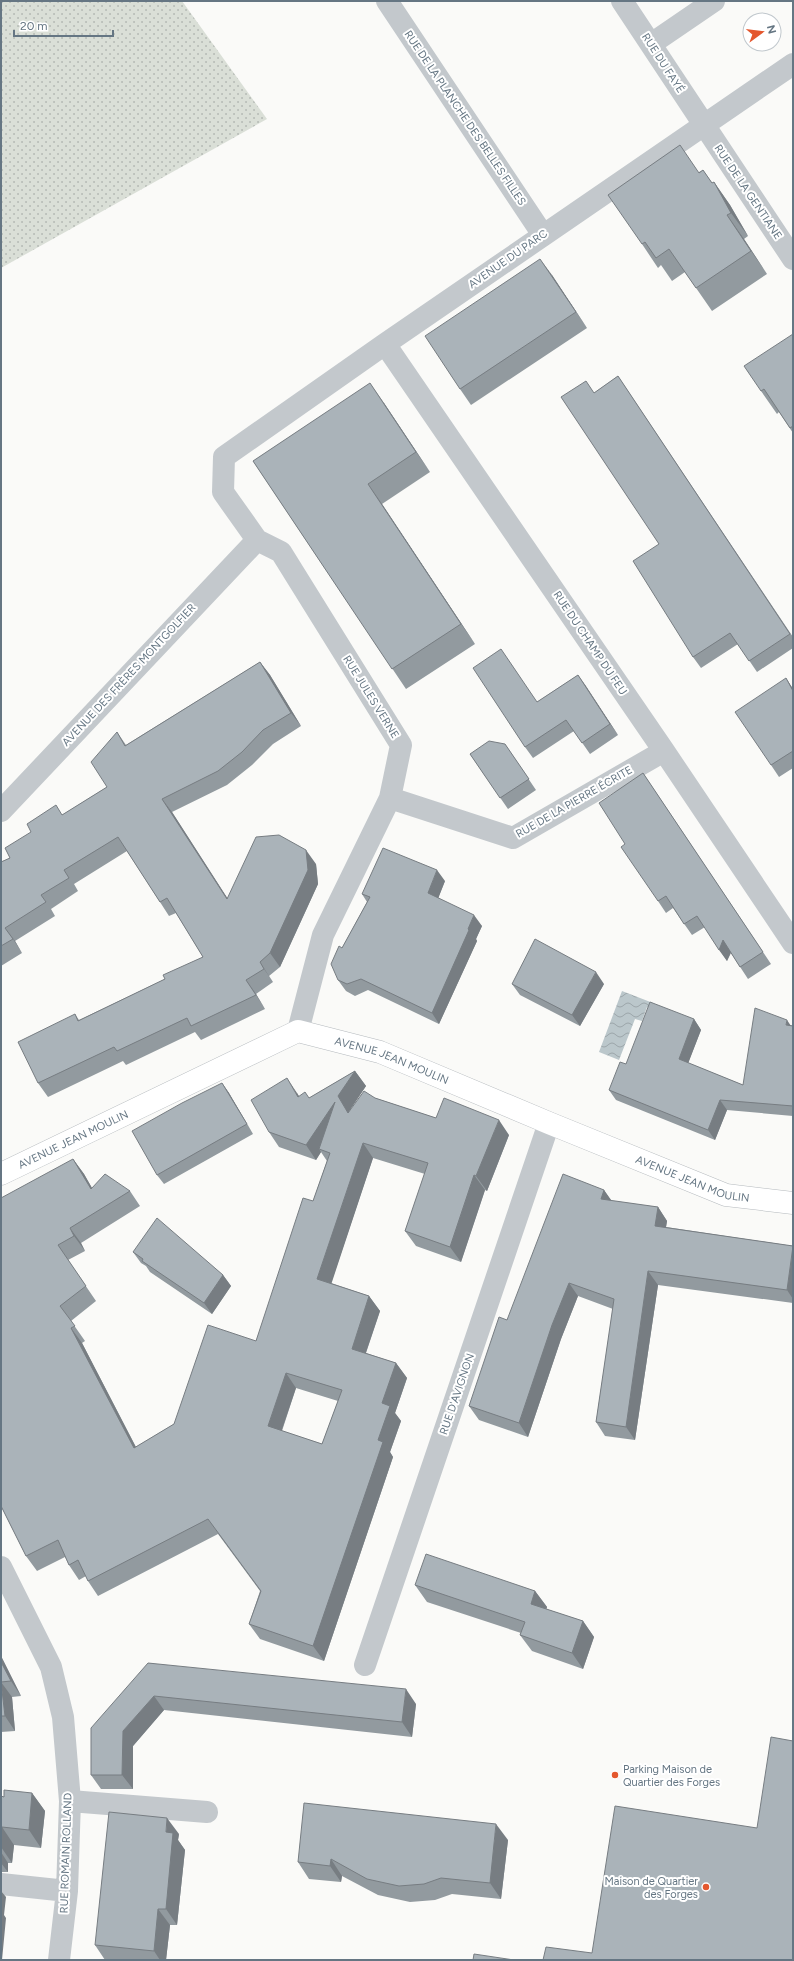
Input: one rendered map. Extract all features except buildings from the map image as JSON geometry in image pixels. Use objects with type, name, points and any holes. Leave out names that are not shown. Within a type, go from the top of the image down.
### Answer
[{"type":"main road","name":"AVENUE JEAN MOULIN","points":[[1,1174],[298,1031],[380,1052],[549,1123],[726,1194],[793,1203]]},
{"type":"street","name":"RUE DE LA PLANCHE DES BELLES FILLES","points":[[388,1],[543,235]]},
{"type":"street","name":"RUE DU FAYÉ","points":[[622,1],[704,125]]},
{"type":"street","points":[[651,44],[714,1]]},
{"type":"street","name":"AVENUE DU PARC","points":[[224,457],[385,344],[793,64]]},
{"type":"street","name":"RUE DE LA GENTIANE","points":[[704,125],[793,260]]},
{"type":"street","name":"RUE DU CHAMP DU FEU","points":[[385,344],[664,751],[793,943]]},
{"type":"street","name":"RUE JULES VERNE","points":[[224,457],[223,492],[257,540],[281,552],[401,744],[390,798],[323,935],[298,1031]]},
{"type":"street","name":"AVENUE DES FRÈRES MONTGOLFIER","points":[[1,811],[257,540]]},
{"type":"street","name":"RUE DE LA PIERRE ÉCRITE","points":[[390,798],[513,838],[664,751]]},
{"type":"street","name":"RUE D'AVIGNON","points":[[365,1665],[549,1123]]},
{"type":"street","name":"RUE ROMAIN ROLLAND","points":[[1,1567],[50,1667],[63,1717],[70,1801],[67,1891],[59,1960]]},
{"type":"street","points":[[70,1801],[207,1812]]},
{"type":"street","points":[[1,1884],[67,1891]]},
{"type":"shaded area","points":[[1,1],[182,1],[267,119],[1,268]]},
{"type":"water","points":[[622,991],[653,1003],[651,1008],[647,1007],[642,1021],[635,1019],[619,1060],[599,1052]]},
{"type":"place","name":"Parking Maison de Quartier des Forges","points":[[615,1775]]},
{"type":"place","name":"Maison de Quartier des Forges","points":[[706,1887]]}]
